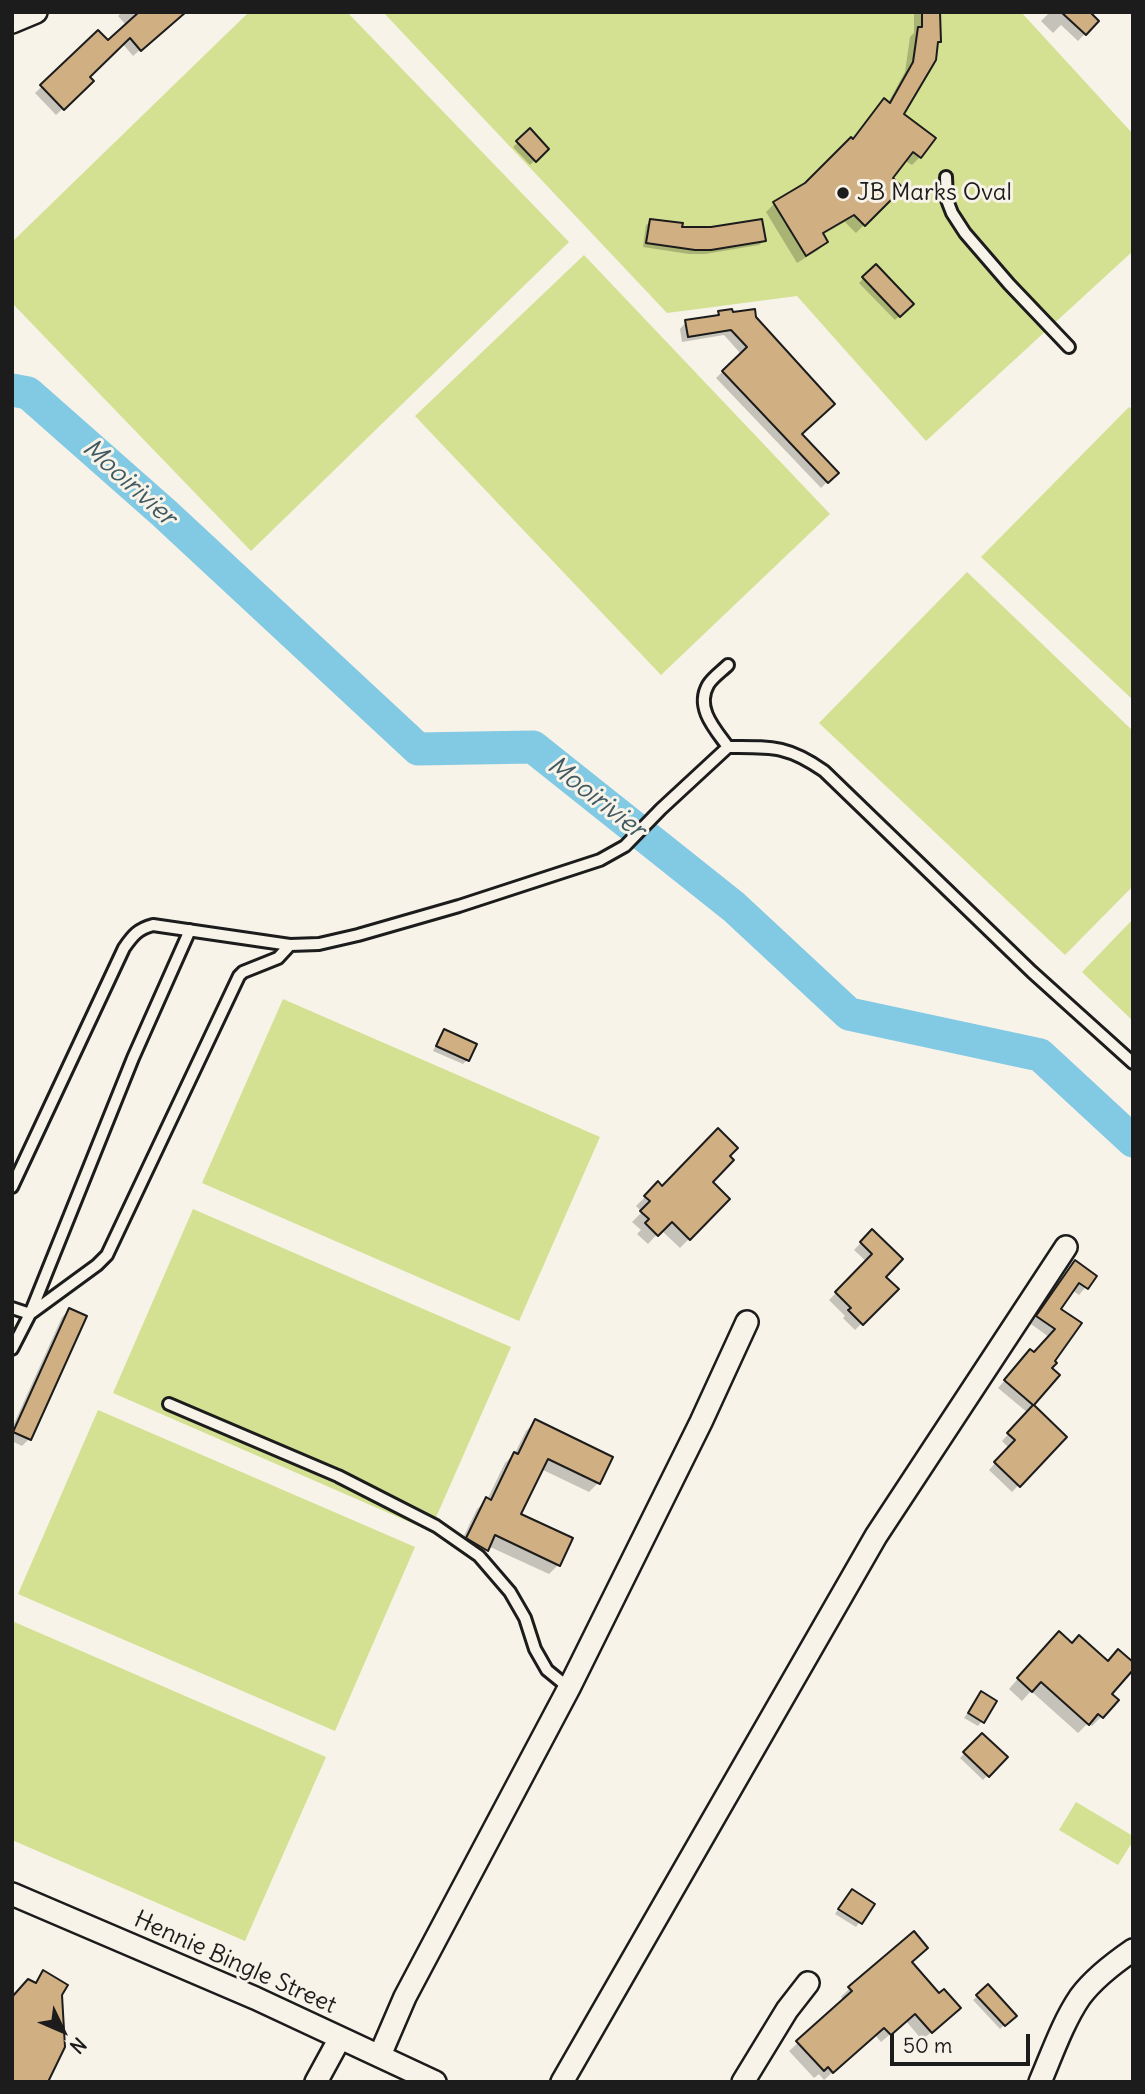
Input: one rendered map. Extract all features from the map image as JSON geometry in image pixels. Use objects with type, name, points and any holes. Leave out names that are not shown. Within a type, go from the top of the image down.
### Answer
[{"type":"street","points":[[12,22],[36,12]]},
{"type":"street","points":[[562,2082],[876,1536],[1066,1247]]},
{"type":"street","points":[[380,2055],[405,1997],[569,1688],[701,1422],[747,1322]]},
{"type":"street","name":"Hennie Bingle Street","points":[[12,1894],[256,1998],[435,2082]]},
{"type":"street","points":[[1040,2082],[1080,1998],[1096,1979],[1133,1950]]},
{"type":"street","points":[[743,2082],[787,2010],[808,1983]]},
{"type":"street","points":[[316,2082],[340,2038]]},
{"type":"lane","points":[[946,177],[947,200],[965,233],[1069,347]]},
{"type":"lane","points":[[728,747],[707,717],[703,701],[708,685],[729,665]]},
{"type":"lane","points":[[12,1187],[124,948],[141,928],[153,925],[290,945],[318,944],[459,906],[600,860],[625,846],[728,747],[769,747],[792,751],[824,771],[1032,972],[1133,1063]]},
{"type":"lane","points":[[12,1349],[30,1314],[133,1058],[190,930]]},
{"type":"lane","points":[[30,1314],[107,1255],[240,976],[243,972],[278,957],[290,945]]},
{"type":"lane","points":[[12,1308],[30,1314]]},
{"type":"lane","points":[[169,1404],[338,1476],[436,1526],[479,1556],[510,1592],[525,1618],[535,1649],[547,1670],[569,1688]]},
{"type":"green space","points":[[249,12],[347,12],[569,242],[251,551],[12,303],[12,242]]},
{"type":"green space","name":"JB Marks Oval","points":[[383,12],[1021,12],[1133,134],[1133,251],[926,441],[797,296],[667,313]]},
{"type":"green space","points":[[584,255],[830,514],[661,675],[415,416]]},
{"type":"green space","points":[[1129,407],[1133,410],[1133,700],[981,557]]},
{"type":"green space","points":[[967,572],[1133,731],[1133,886],[1065,955],[819,723]]},
{"type":"green space","points":[[1133,919],[1133,1021],[1082,972]]},
{"type":"green space","points":[[283,999],[600,1137],[519,1321],[202,1183]]},
{"type":"green space","points":[[193,1209],[511,1347],[430,1531],[113,1393]]},
{"type":"green space","points":[[98,1410],[415,1547],[335,1731],[18,1594]]},
{"type":"green space","points":[[12,1621],[326,1757],[245,1941],[12,1840]]},
{"type":"green space","points":[[1076,1802],[1133,1836],[1133,1841],[1118,1865],[1059,1830]]},
{"type":"building","points":[[139,12],[186,12],[141,51],[130,38],[90,77],[94,81],[64,110],[40,85],[98,30],[108,40]]},
{"type":"building","points":[[922,12],[940,12],[941,42],[938,42],[936,60],[904,114],[936,138],[921,158],[913,152],[893,178],[903,188],[865,226],[854,215],[823,233],[828,242],[806,256],[773,202],[805,183],[851,137],[853,139],[884,98],[890,103],[913,62],[918,27],[922,27]]},
{"type":"building","points":[[1061,12],[1090,12],[1099,21],[1086,35]]},
{"type":"building","points":[[530,128],[549,149],[536,162],[516,141]]},
{"type":"building","points":[[650,219],[683,223],[682,227],[711,227],[762,219],[766,241],[711,250],[646,243]]},
{"type":"building","points":[[876,264],[914,304],[900,317],[862,277]]},
{"type":"building","points":[[732,309],[733,312],[755,309],[756,317],[835,404],[802,434],[839,473],[828,483],[722,371],[747,347],[731,330],[688,337],[685,320],[719,315],[718,311]]},
{"type":"building","points":[[444,1029],[477,1044],[469,1061],[436,1046]]},
{"type":"building","points":[[718,1128],[738,1148],[730,1156],[734,1160],[713,1182],[730,1199],[690,1240],[672,1222],[658,1236],[645,1223],[649,1219],[640,1211],[650,1201],[644,1196],[658,1181],[662,1186]]},
{"type":"building","points":[[872,1229],[903,1259],[886,1277],[899,1289],[863,1325],[835,1292],[872,1254],[860,1242]]},
{"type":"building","points":[[1075,1260],[1097,1276],[1088,1289],[1079,1283],[1061,1309],[1082,1323],[1052,1368],[1060,1375],[1034,1405],[1067,1437],[1020,1487],[994,1462],[1015,1440],[1007,1433],[1033,1405],[1004,1380],[1030,1349],[1034,1352],[1055,1329],[1036,1316]]},
{"type":"building","points":[[69,1308],[87,1316],[31,1440],[13,1432]]},
{"type":"building","points":[[535,1419],[613,1457],[600,1484],[548,1459],[521,1514],[573,1538],[560,1566],[495,1535],[488,1551],[466,1538],[486,1497],[491,1500],[514,1452],[518,1454]]},
{"type":"building","points":[[1059,1631],[1072,1643],[1079,1635],[1108,1661],[1118,1649],[1133,1662],[1133,1670],[1112,1694],[1119,1700],[1103,1718],[1098,1714],[1089,1725],[1041,1682],[1032,1692],[1017,1678]]},
{"type":"building","points":[[981,1691],[997,1701],[984,1723],[968,1713]]},
{"type":"building","points":[[982,1733],[1008,1757],[989,1777],[963,1752]]},
{"type":"building","points":[[852,1889],[875,1904],[862,1924],[838,1909]]},
{"type":"building","points":[[914,1931],[928,1948],[912,1962],[939,1993],[944,1989],[961,2008],[932,2033],[915,2014],[891,2035],[884,2028],[833,2073],[828,2067],[824,2071],[796,2041],[852,1991],[848,1987]]},
{"type":"building","points":[[43,1970],[68,1985],[62,1995],[65,2047],[48,2082],[12,2082],[12,1997],[28,1979],[36,1983]]},
{"type":"building","points":[[988,1984],[1017,2016],[1005,2026],[976,1995]]},
{"type":"waterway","name":"Mooirivier","points":[[12,390],[28,393],[164,513],[418,749],[533,747],[734,907],[849,1014],[1040,1055],[1133,1141]]},
{"type":"place","name":"JB Marks Oval","points":[[843,193]]}]
